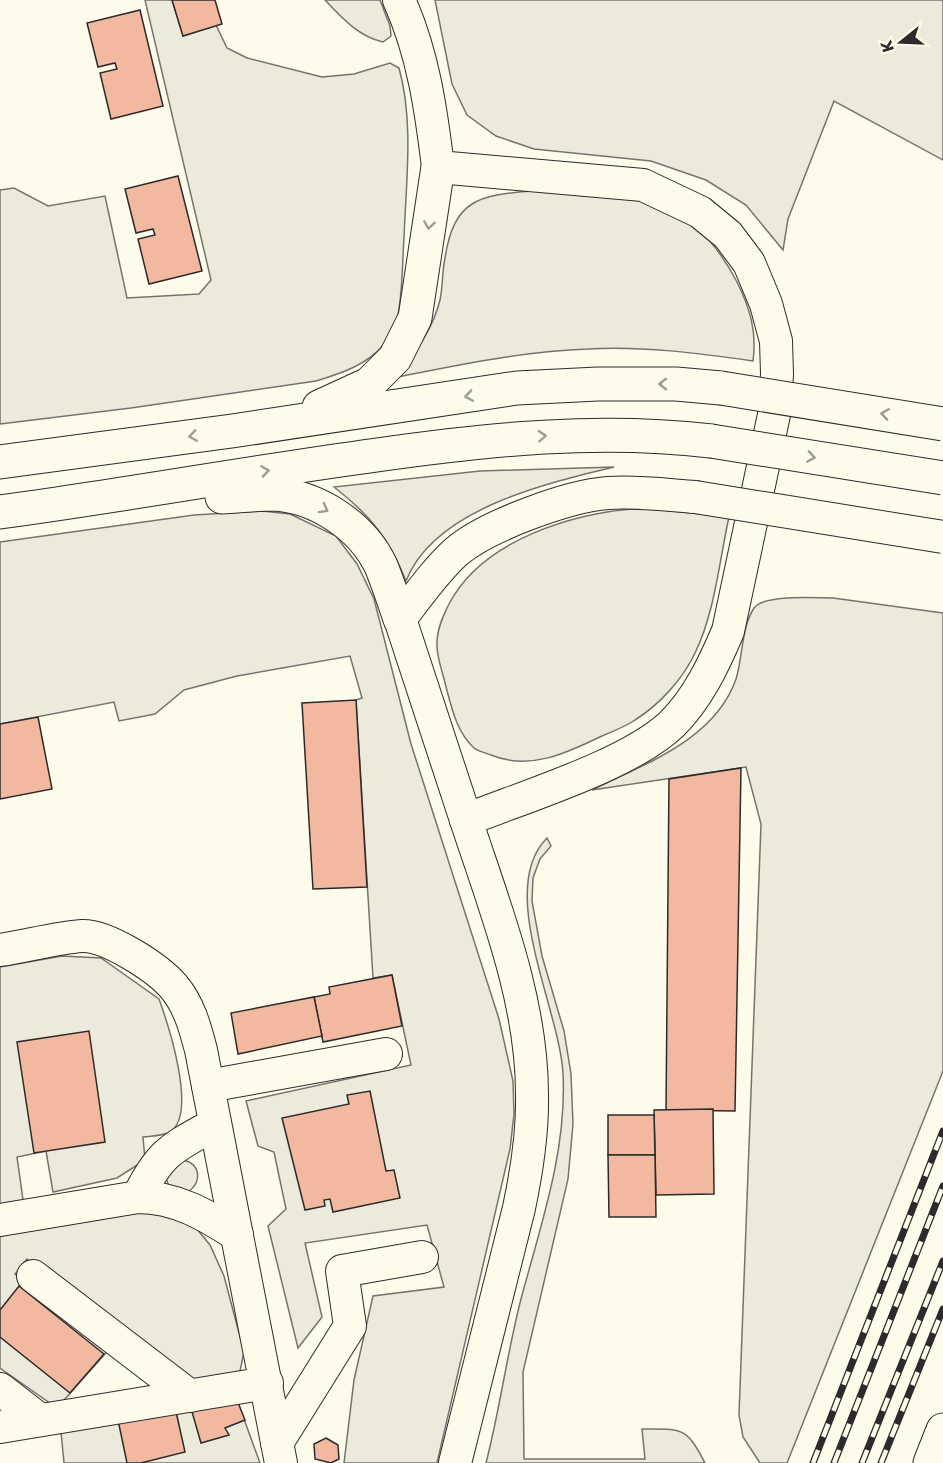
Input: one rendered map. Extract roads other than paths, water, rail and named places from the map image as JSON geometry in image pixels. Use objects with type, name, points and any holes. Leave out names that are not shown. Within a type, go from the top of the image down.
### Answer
[{"type":"main road","points":[[232,431],[330,403],[369,384],[395,357],[415,318],[438,167]]},
{"type":"main road","points":[[10,459],[232,431],[555,385],[676,384],[721,388],[943,424]]},
{"type":"main road","points":[[0,512],[341,459],[505,438],[639,436],[711,441],[943,478]]},
{"type":"main road","points":[[38,507],[274,494],[317,504],[337,516],[368,546],[380,565],[400,619]]},
{"type":"main road","points":[[930,1463],[943,1430]]},
{"type":"street","points":[[399,0],[412,30],[424,74],[438,167],[611,180],[643,185],[670,196],[700,212],[728,236],[749,263],[766,304],[776,341],[775,410],[728,631],[714,666],[671,724],[638,748],[599,767],[466,820]]},
{"type":"street","points":[[455,1463],[527,1171],[532,1094],[530,1052],[514,974],[400,619],[442,566],[458,550],[522,517],[569,501],[607,493],[695,497],[943,537]]},
{"type":"street","points":[[0,950],[84,936],[103,940],[124,950],[173,986],[191,1015],[208,1086],[279,1453]]},
{"type":"street","points":[[208,1086],[386,1054]]},
{"type":"street","points":[[138,1197],[151,1170],[166,1152],[215,1124]]},
{"type":"street","points":[[0,1220],[138,1197],[158,1197],[205,1214],[237,1235]]},
{"type":"street","points":[[279,1453],[350,1326],[342,1270],[422,1257]]},
{"type":"street","points":[[33,1276],[190,1396]]},
{"type":"street","points":[[0,1427],[267,1383]]},
{"type":"street","points":[[0,1389],[40,1420]]},
{"type":"railway","points":[[813,1463],[943,1131]]},
{"type":"railway","points":[[834,1463],[943,1186]]},
{"type":"railway","points":[[862,1463],[943,1261]]},
{"type":"railway","points":[[881,1463],[943,1309]]}]
